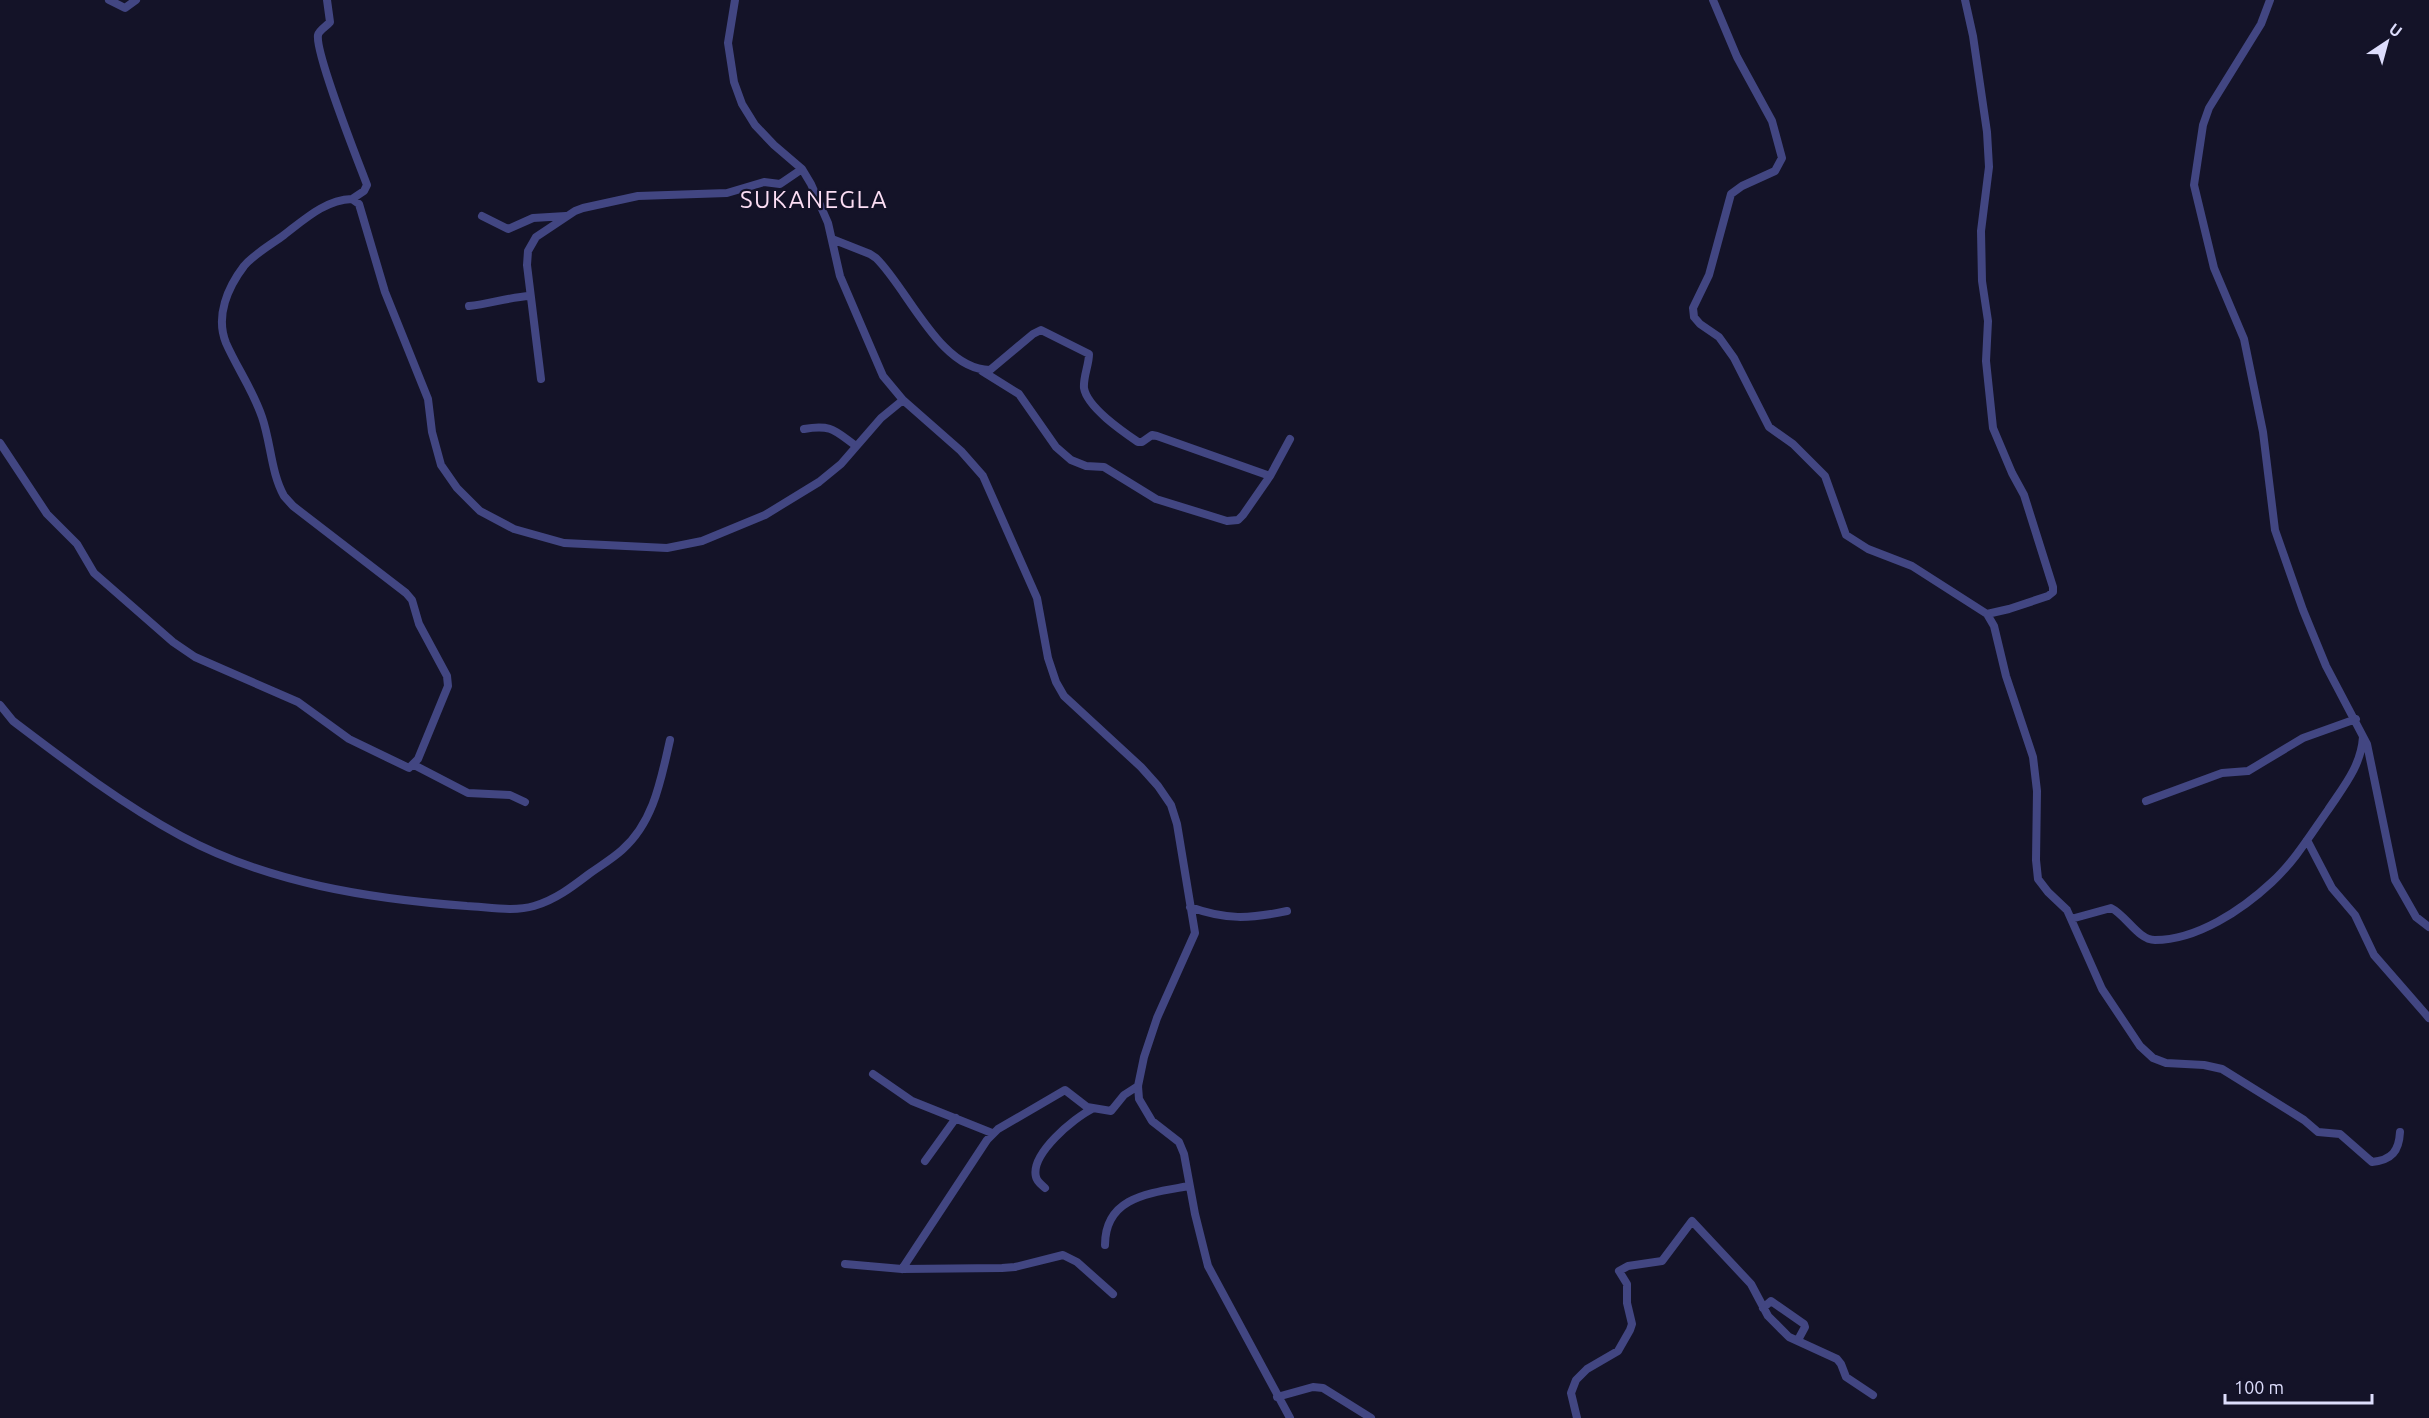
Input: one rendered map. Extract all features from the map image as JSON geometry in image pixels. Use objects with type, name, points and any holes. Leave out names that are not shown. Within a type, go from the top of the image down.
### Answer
[{"type":"street","points":[[109,0],[125,8],[136,0]]},
{"type":"street","points":[[0,443],[47,514],[77,544],[93,573],[183,651],[298,702],[349,739],[393,762],[409,768],[414,765],[447,691],[447,676],[419,624],[409,597],[284,496],[277,478],[263,418],[252,390],[227,344],[221,320],[226,299],[245,265],[321,208],[338,201],[352,199],[364,191],[367,185],[325,67],[319,40],[319,34],[330,22],[327,0]]},
{"type":"street","points":[[735,0],[728,43],[734,82],[742,104],[755,125],[802,169],[811,184],[832,239],[840,276],[883,376],[903,400],[961,451],[983,476],[1037,598],[1048,658],[1056,682],[1064,696],[1141,767],[1171,805],[1177,824],[1195,933],[1157,1018],[1144,1057],[1138,1086],[1139,1099],[1144,1112],[1152,1121],[1179,1142],[1184,1154],[1189,1186],[1208,1266],[1290,1418]]},
{"type":"street","points":[[1713,0],[1737,57],[1772,121],[1782,158],[1775,171],[1742,186],[1731,194],[1709,274],[1693,308],[1694,317],[1719,337],[1734,358],[1769,427],[1793,444],[1825,476],[1846,536],[1868,549],[1912,566],[1987,614],[1994,627],[2006,676],[2033,757],[2037,791],[2038,879],[2048,892],[2065,907],[2103,988],[2140,1046],[2153,1058],[2166,1063],[2204,1065],[2222,1069],[2304,1120],[2318,1132],[2340,1134],[2372,1162],[2395,1152],[2399,1147],[2400,1132]]},
{"type":"street","points":[[1965,0],[1973,36],[1989,156],[1981,231],[1982,281],[1988,321],[1986,361],[1993,428],[2024,495],[2053,587],[2053,592],[2048,596],[1987,614]]},
{"type":"street","points":[[2270,0],[2261,24],[2209,108],[2203,125],[2194,185],[2214,268],[2244,339],[2263,432],[2275,530],[2303,610],[2326,666],[2363,734],[2381,801],[2395,880],[2416,917],[2429,927]]},
{"type":"street","points":[[541,379],[530,296],[528,251],[536,237],[567,216],[588,206],[638,196],[721,194],[764,182],[777,184],[802,169]]},
{"type":"street","points":[[352,199],[359,204],[362,211],[385,292],[428,399],[432,432],[441,465],[457,488],[480,511],[514,529],[564,543],[667,548],[702,541],[765,515],[819,482],[841,464],[881,418],[903,400]]},
{"type":"street","points":[[482,216],[508,230],[533,218],[567,216]]},
{"type":"street","points":[[832,239],[876,258],[941,342],[956,357],[982,370],[1019,394],[1062,453],[1086,466],[1104,467],[1155,499],[1220,519],[1234,521],[1243,516],[1270,476],[1290,439]]},
{"type":"street","points":[[470,306],[509,297],[530,296]]},
{"type":"street","points":[[982,370],[990,370],[1041,330],[1089,354],[1084,382],[1086,396],[1096,409],[1138,442],[1152,435],[1157,436],[1270,476]]},
{"type":"street","points":[[804,429],[832,428],[856,446]]},
{"type":"street","points":[[0,705],[13,721],[130,806],[182,837],[235,861],[286,877],[355,894],[430,903],[513,909],[532,907],[548,901],[623,850],[642,827],[653,807],[670,740]]},
{"type":"street","points":[[2146,801],[2222,773],[2248,771],[2313,733],[2356,720]]},
{"type":"street","points":[[2071,919],[2108,908],[2117,911],[2142,935],[2152,940],[2212,926],[2272,882],[2307,840],[2354,771],[2360,759],[2363,734]]},
{"type":"street","points":[[414,765],[468,793],[510,795],[525,802]]},
{"type":"street","points":[[2307,840],[2332,888],[2355,915],[2374,955],[2429,1018]]},
{"type":"street","points":[[1190,907],[1216,916],[1249,919],[1287,911]]},
{"type":"street","points":[[873,1074],[912,1101],[992,1133]]},
{"type":"street","points":[[902,1269],[992,1133],[1065,1090],[1092,1108],[1112,1110],[1124,1095],[1138,1086]]},
{"type":"street","points":[[1045,1188],[1038,1182],[1035,1175],[1041,1155],[1071,1120],[1092,1108]]},
{"type":"street","points":[[925,1161],[956,1118]]},
{"type":"street","points":[[1105,1245],[1107,1223],[1126,1203],[1152,1193],[1189,1186]]},
{"type":"street","points":[[1577,1418],[1571,1393],[1576,1380],[1587,1369],[1618,1351],[1632,1324],[1627,1303],[1628,1284],[1618,1271],[1628,1266],[1662,1261],[1691,1221],[1708,1235],[1737,1271],[1752,1284],[1763,1308],[1789,1337],[1839,1361],[1845,1376],[1873,1395]]},
{"type":"street","points":[[845,1264],[902,1269],[1008,1268],[1063,1255],[1077,1262],[1113,1294]]},
{"type":"street","points":[[1763,1308],[1771,1301],[1804,1324],[1805,1328],[1798,1340]]},
{"type":"street","points":[[1277,1397],[1313,1387],[1323,1388],[1371,1418]]},
{"type":"district","name":"SUKANEGLA","points":[[814,200]]}]
